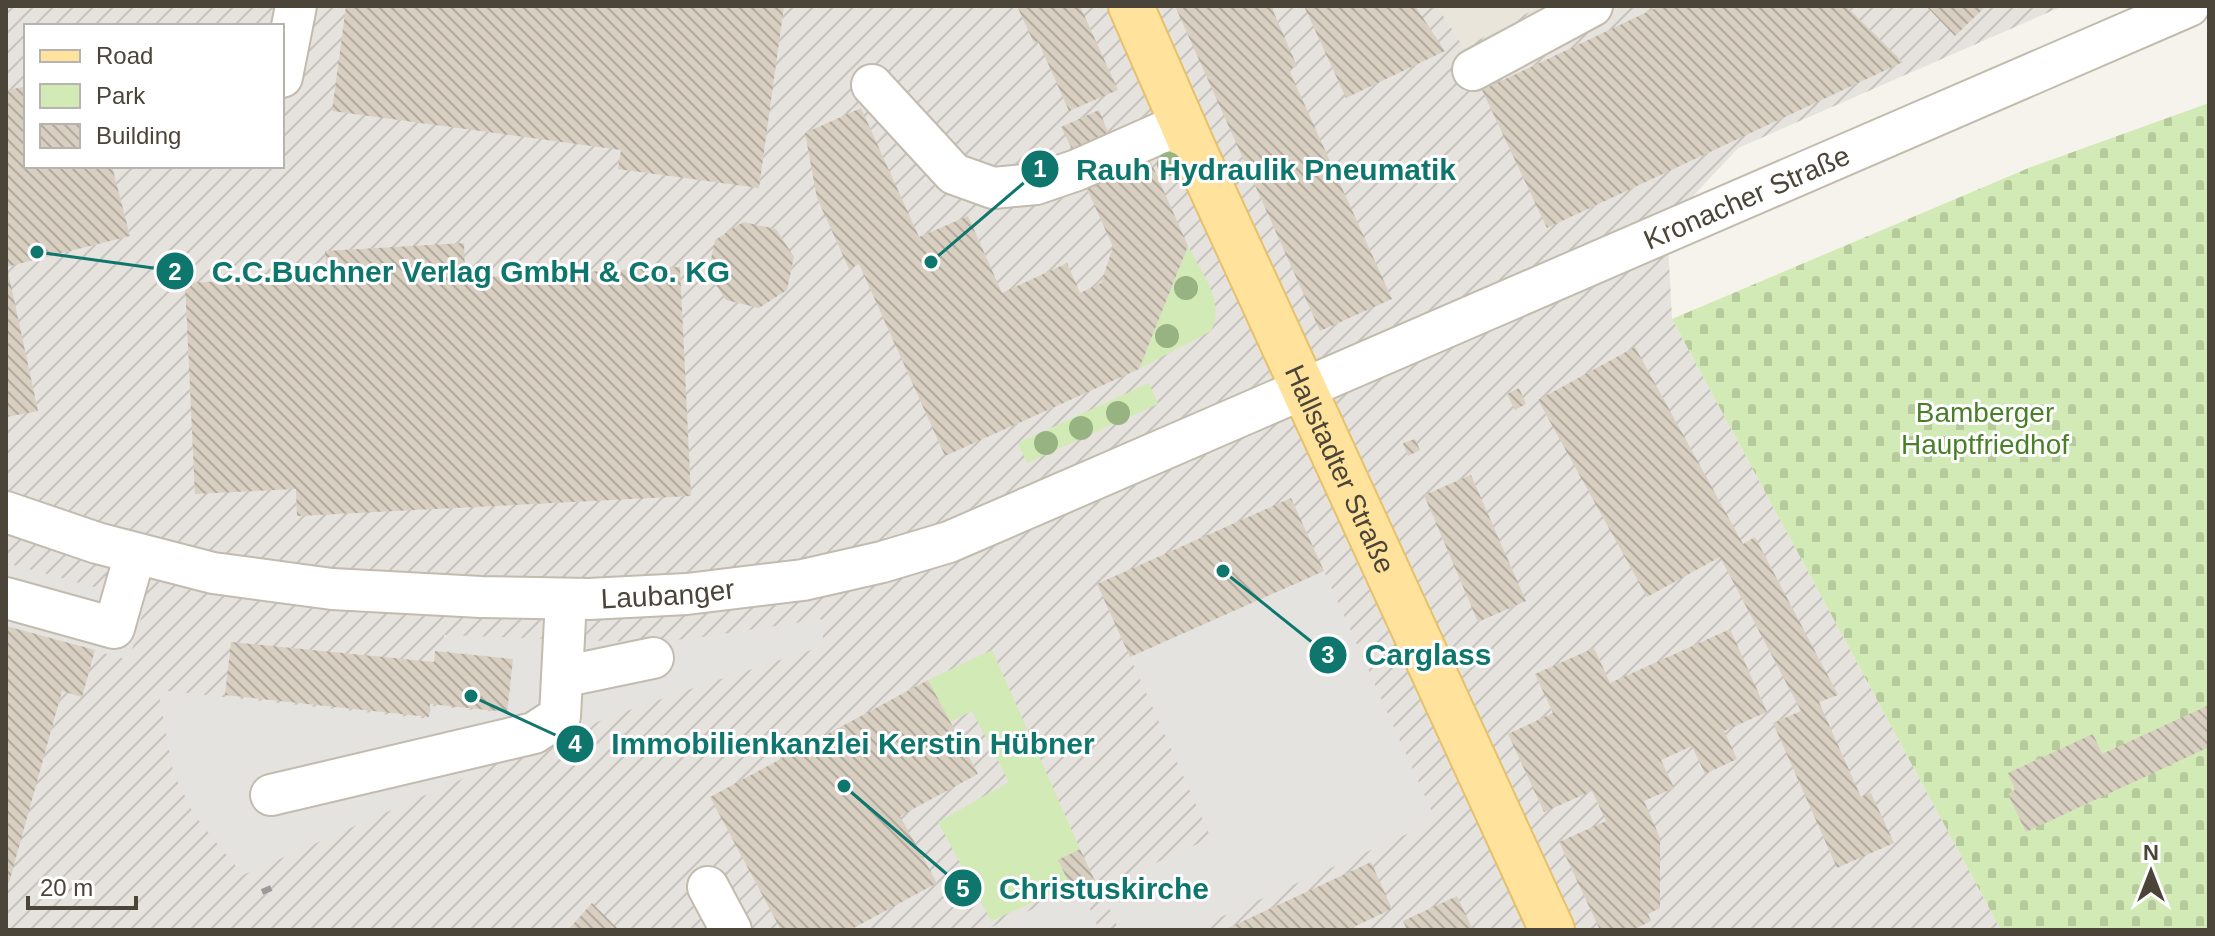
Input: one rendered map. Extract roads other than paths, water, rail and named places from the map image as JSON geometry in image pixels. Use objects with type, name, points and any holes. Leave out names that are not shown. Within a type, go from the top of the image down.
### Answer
[{"type":"main road","name":"Hallstadter Straße","points":[[1131,6],[1552,930]]},
{"type":"street","points":[[284,67],[296,6]]},
{"type":"street","points":[[1473,70],[1592,6]]},
{"type":"street","name":"Kronacher Straße","points":[[1304,388],[2189,6]]},
{"type":"street","points":[[872,85],[954,174],[993,188],[1036,184],[1077,170],[1183,123]]},
{"type":"street","name":"Laubanger","points":[[6,512],[135,554],[213,573],[332,589],[566,599],[701,593],[803,580],[882,562],[949,542],[1304,388]]},
{"type":"street","points":[[6,598],[114,628],[135,554]]},
{"type":"street","points":[[271,795],[534,733],[560,716],[566,599]]},
{"type":"street","points":[[562,677],[653,658]]},
{"type":"street","points":[[708,887],[731,930]]},
{"type":"railway","points":[[262,892],[276,886]]},
{"type":"place","name":"C.C.Buchner Verlag GmbH & Co. KG","points":[[37,252]]},
{"type":"place","name":"Rauh Hydraulik Pneumatik","points":[[931,262]]},
{"type":"place","name":"Carglass","points":[[1223,571]]},
{"type":"place","name":"Immobilienkanzlei Kerstin Hübner","points":[[471,696]]},
{"type":"place","name":"Christuskirche","points":[[844,786]]},
{"type":"park label","name":"Bamberger Hauptfriedhof","points":[[1985,428]]}]
